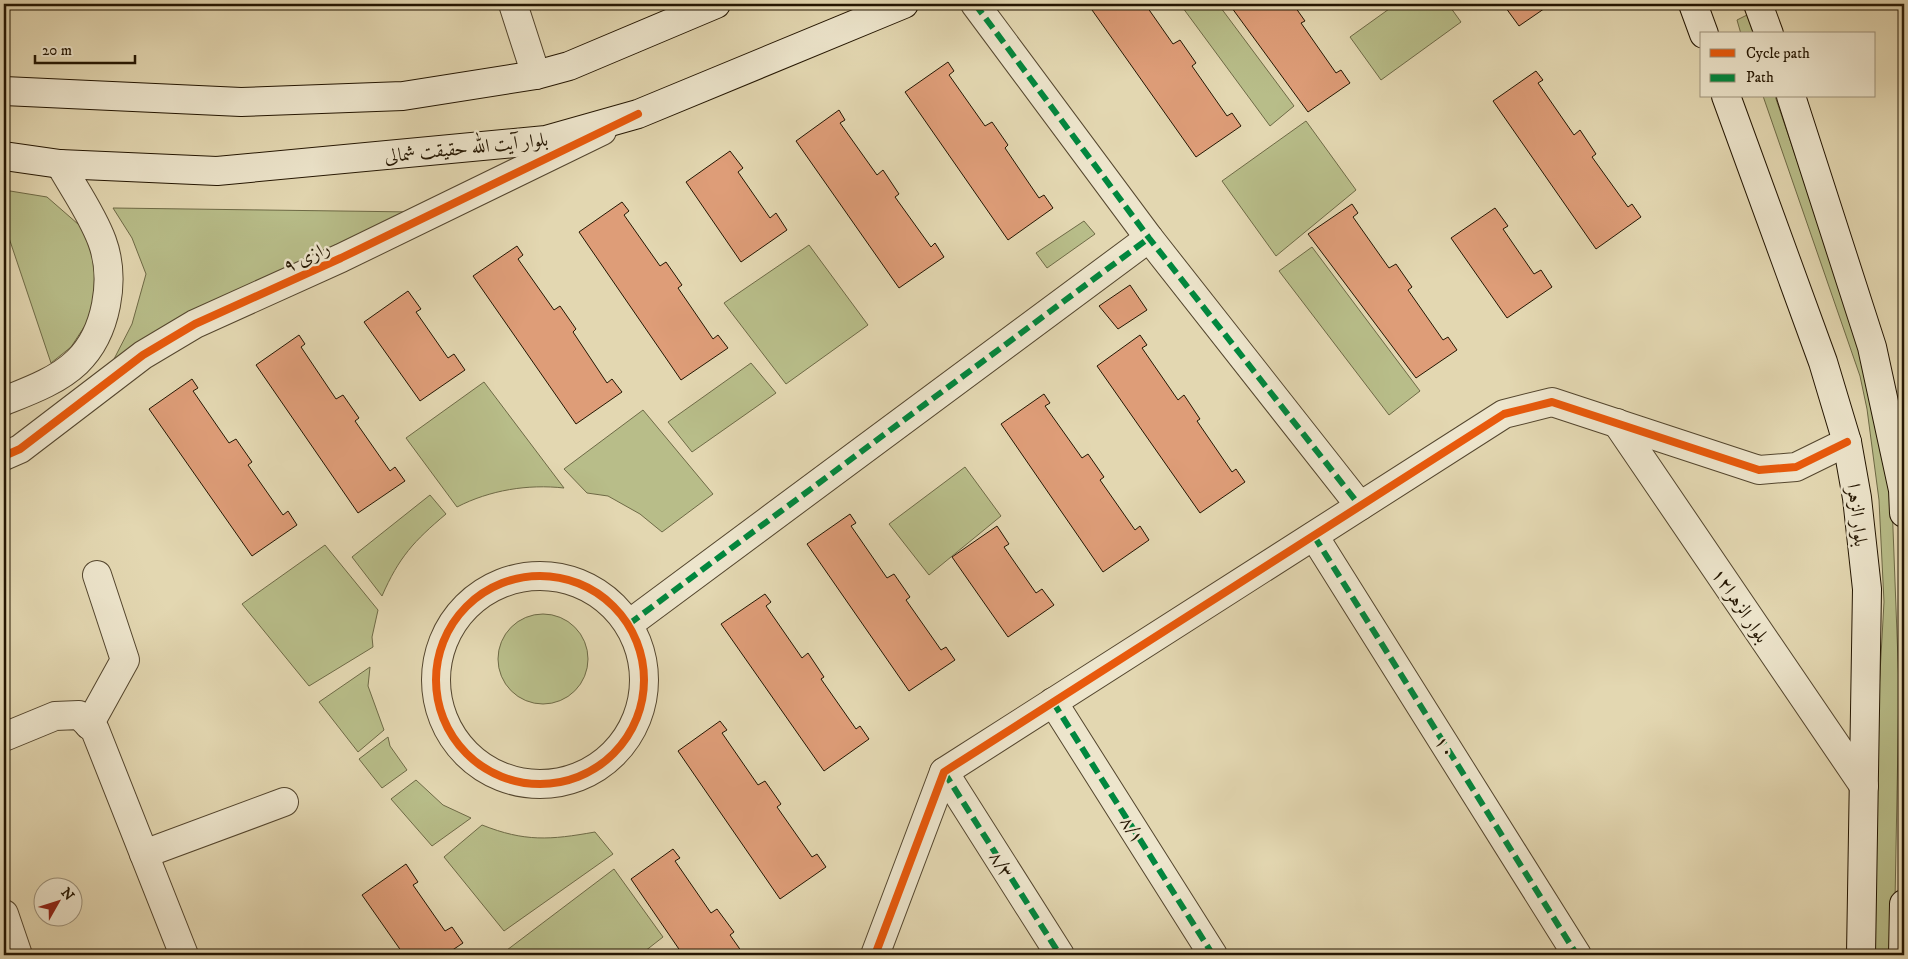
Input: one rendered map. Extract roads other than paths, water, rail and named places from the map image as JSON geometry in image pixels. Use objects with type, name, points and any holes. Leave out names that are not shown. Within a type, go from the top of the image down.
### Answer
[{"type":"street","points":[[512,4],[536,75]]},
{"type":"street","points":[[4,91],[241,102],[403,96],[536,75],[569,66],[716,4]]},
{"type":"street","name":"بلوار آیت الله حقیقت شمالی","points":[[4,156],[60,164],[217,171],[546,140],[638,114],[904,4]]},
{"type":"street","points":[[975,4],[1149,238],[1360,506]]},
{"type":"street","points":[[1693,4],[1703,32]]},
{"type":"street","points":[[1758,4],[1768,32]]},
{"type":"street","name":"بلوار الزهرا","points":[[1727,98],[1823,362],[1847,442],[1857,498],[1867,589],[1861,955]]},
{"type":"street","points":[[1792,98],[1872,347],[1903,490],[1904,513]]},
{"type":"street","name":"رازی ۹","points":[[4,456],[20,449],[144,355],[195,324],[341,258],[638,114]]},
{"type":"street","points":[[4,401],[47,383],[78,361],[96,334],[107,307],[108,284],[102,242],[60,164]]},
{"type":"street","points":[[629,624],[1149,238]]},
{"type":"street","points":[[47,383],[71,411]]},
{"type":"street","points":[[875,955],[944,772],[1504,414],[1552,402],[1758,470],[1796,467],[1847,442]]},
{"type":"street","name":"بلوار الزهرا۱۲","points":[[1617,423],[1864,786]]},
{"type":"street","name":"۱۰","points":[[1314,536],[1578,955]]},
{"type":"street","points":[[89,725],[125,660],[97,575]]},
{"type":"street","points":[[522,576],[563,577],[600,593],[629,624],[643,661],[642,704],[626,741],[596,769],[558,784],[517,782],[479,765],[452,736],[437,698],[438,656],[453,620],[484,590],[522,576]]},
{"type":"street","name":"۸/۱","points":[[1053,702],[1213,955]]},
{"type":"street","points":[[4,737],[55,716],[79,715],[95,730],[184,955]]},
{"type":"street","name":"۸/۳","points":[[944,772],[1060,955]]},
{"type":"street","points":[[144,854],[284,802]]},
{"type":"street","points":[[1903,955],[1904,904]]},
{"type":"street","points":[[4,914],[18,955]]}]
